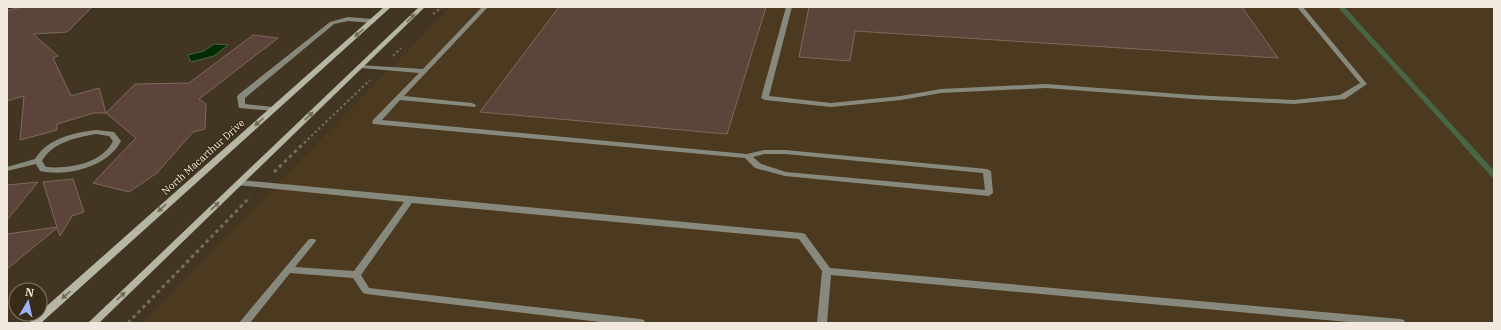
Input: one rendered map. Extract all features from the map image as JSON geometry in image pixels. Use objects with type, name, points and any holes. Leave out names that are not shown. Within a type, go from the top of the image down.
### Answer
[{"type":"main road","name":"North Macarthur Drive","points":[[34,323],[388,7]]},
{"type":"main road","points":[[93,323],[422,7]]},
{"type":"street","points":[[485,7],[376,122],[747,156],[764,152],[785,152],[987,171],[989,193],[785,174],[758,166],[747,156]]},
{"type":"street","points":[[789,7],[765,98],[831,105],[901,98],[941,91],[1046,86],[1193,97],[1294,102],[1342,97],[1364,84],[1300,7]]},
{"type":"street","points":[[273,110],[242,106],[241,97],[332,23],[348,19],[373,21]]},
{"type":"street","points":[[360,66],[424,71]]},
{"type":"street","points":[[398,98],[472,106]]},
{"type":"street","points":[[96,132],[111,134],[116,141],[116,145],[104,156],[84,166],[61,170],[43,169],[38,161],[40,156],[53,145],[74,136],[96,132]]},
{"type":"street","points":[[7,169],[38,161]]},
{"type":"street","points":[[240,183],[802,236],[827,271],[822,323]]},
{"type":"street","points":[[356,275],[410,200]]},
{"type":"street","points":[[244,323],[312,241]]},
{"type":"street","points":[[288,270],[356,275]]},
{"type":"street","points":[[827,271],[1400,323]]},
{"type":"street","points":[[356,275],[366,291],[640,323]]},
{"type":"path","points":[[430,18],[442,7]]},
{"type":"path","points":[[128,323],[282,164],[346,104],[403,45]]},
{"type":"shaded area","points":[[450,7],[1494,7],[1494,323],[142,323]]},
{"type":"shaded area","points":[[214,44],[228,45],[214,56],[191,62],[188,55],[204,51]]},
{"type":"building","points":[[21,7],[92,7],[67,32],[33,34],[58,56],[53,58],[71,96],[99,88],[106,113],[94,113],[57,124],[57,130],[20,140],[24,96],[7,101],[7,11]]},
{"type":"building","points":[[559,7],[766,7],[727,134],[480,112]]},
{"type":"building","points":[[809,7],[1242,7],[1278,58],[855,31],[850,61],[799,57]]},
{"type":"building","points":[[253,35],[278,38],[199,99],[206,104],[205,129],[193,132],[157,173],[129,192],[93,183],[136,138],[106,113],[135,84],[189,83]]},
{"type":"building","points":[[73,179],[84,212],[72,216],[60,236],[57,228],[7,269],[7,234],[57,227],[43,182]]},
{"type":"building","points":[[38,182],[7,220],[7,185]]},
{"type":"waterway","points":[[1341,7],[1465,143]]},
{"type":"waterway","points":[[1464,142],[1494,175]]}]
